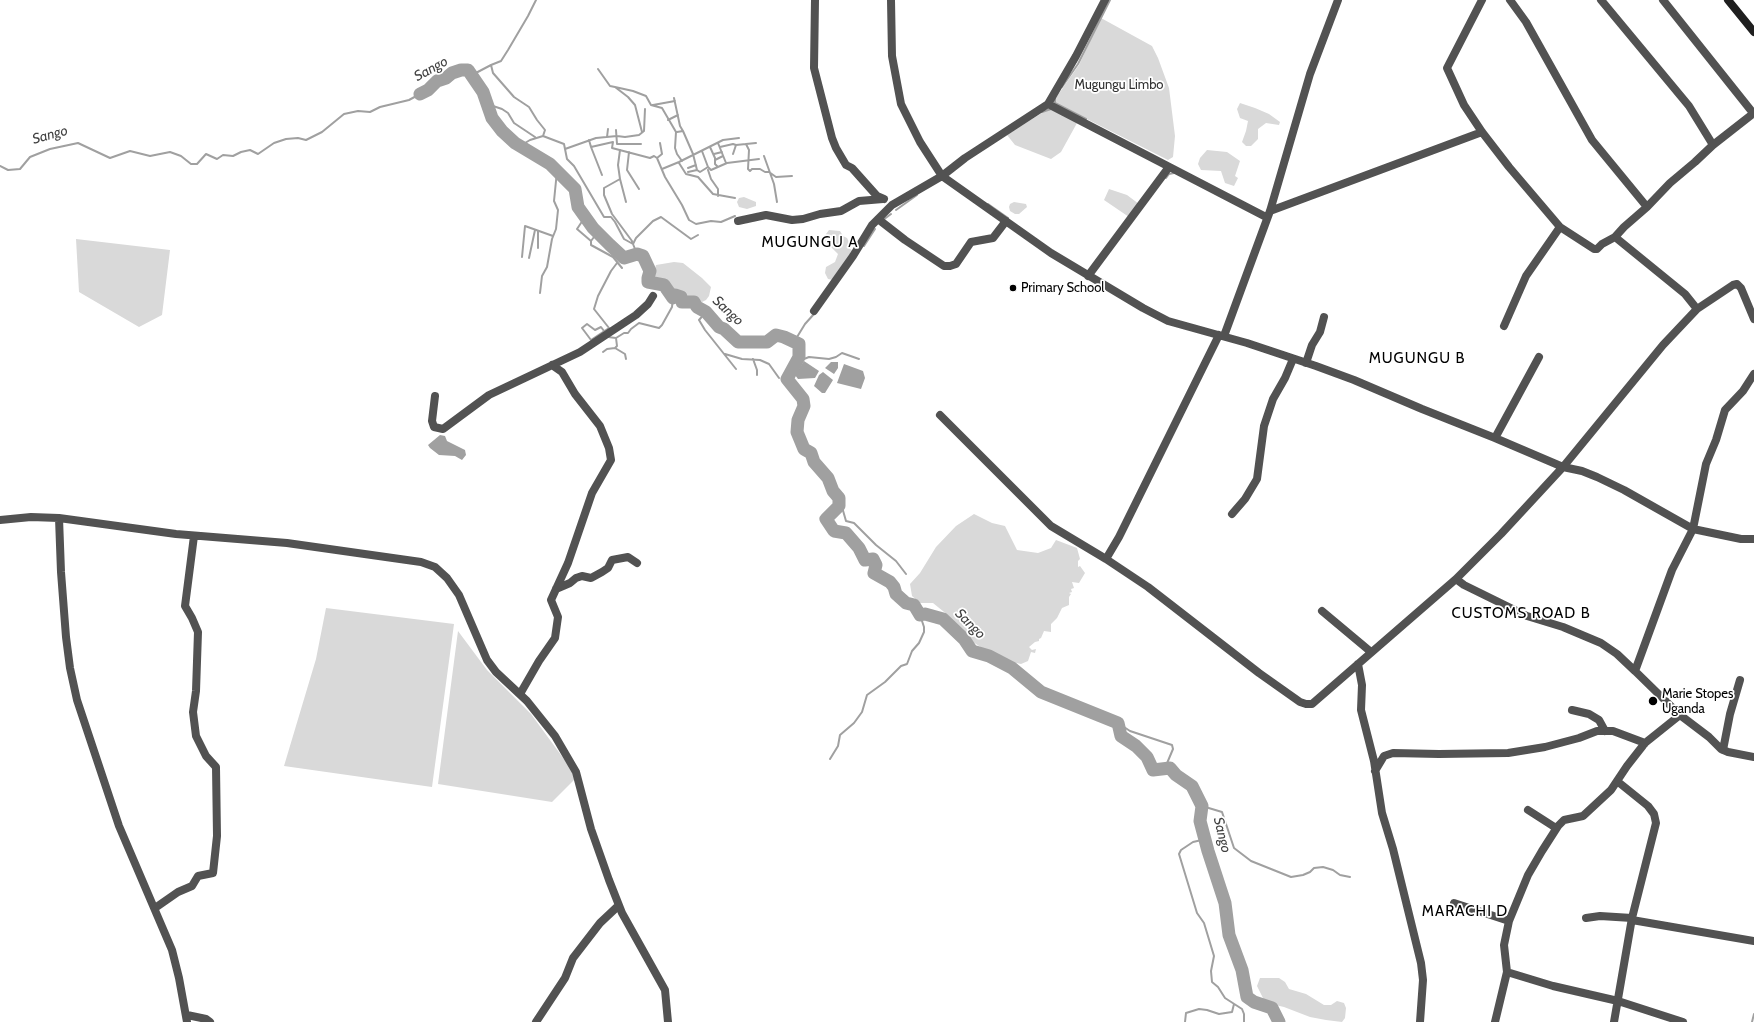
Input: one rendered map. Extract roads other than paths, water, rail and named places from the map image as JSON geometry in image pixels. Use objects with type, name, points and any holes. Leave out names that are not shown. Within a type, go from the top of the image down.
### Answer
[{"type":"main road","points":[[1728,0],[1754,32]]},
{"type":"street","points":[[815,0],[814,68],[832,138],[846,165],[852,168],[877,196],[892,205]]},
{"type":"street","points":[[891,0],[892,56],[901,104],[920,142],[942,176],[1051,253],[1088,276],[1168,321],[1293,358],[1354,380],[1422,410],[1495,438],[1563,468],[1582,471],[1611,484],[1693,529],[1741,539],[1754,539]]},
{"type":"street","points":[[814,311],[853,256],[872,225],[892,205],[942,176],[965,158],[1048,104],[1076,56],[1105,0]]},
{"type":"street","points":[[1106,559],[1119,537],[1222,336],[1268,214],[1310,74],[1338,0]]},
{"type":"street","points":[[1482,0],[1447,68],[1464,105],[1482,132],[1560,227],[1594,249],[1597,249],[1602,244],[1615,237],[1624,226],[1648,207],[1670,183],[1696,162],[1713,145],[1754,113],[1663,0]]},
{"type":"street","points":[[1510,0],[1526,22],[1592,140],[1648,207]]},
{"type":"street","points":[[1601,0],[1688,106],[1713,145]]},
{"type":"street","points":[[1048,104],[1169,167],[1268,214],[1482,132]]},
{"type":"street","points":[[1088,276],[1169,167]]},
{"type":"street","points":[[738,221],[766,215],[792,220],[802,219],[841,210],[859,201],[884,199]]},
{"type":"street","points":[[878,219],[905,240],[944,266],[956,264],[971,242],[993,238],[1006,221]]},
{"type":"street","points":[[1504,326],[1526,276],[1560,227]]},
{"type":"street","points":[[1615,237],[1685,294],[1697,309]]},
{"type":"street","points":[[940,415],[1051,526],[1106,559],[1148,587],[1259,673],[1300,702],[1312,704],[1456,579],[1563,468],[1663,345],[1697,309],[1733,285],[1737,284],[1741,288],[1754,319]]},
{"type":"street","points":[[434,396],[432,421],[434,427],[443,428],[489,395],[580,352],[636,315],[648,304],[653,296]]},
{"type":"street","points":[[1306,363],[1312,345],[1320,332],[1324,317]]},
{"type":"street","points":[[1495,438],[1539,357]]},
{"type":"street","points":[[1232,514],[1245,499],[1257,479],[1264,426],[1273,399],[1285,378],[1293,358]]},
{"type":"street","points":[[562,372],[563,360]]},
{"type":"street","points":[[520,694],[539,661],[555,638],[558,617],[551,600],[571,557],[592,493],[611,460],[609,448],[600,426],[575,394],[562,372],[552,365]]},
{"type":"street","points":[[1635,671],[1672,570],[1693,529],[1706,464],[1716,440],[1725,410],[1743,391],[1754,374]]},
{"type":"street","points":[[0,520],[30,516],[59,518],[194,536],[286,543],[421,562],[435,567],[447,578],[459,595],[484,656],[496,672],[520,694],[555,736],[576,772],[591,830],[622,913],[665,990],[668,1022]]},
{"type":"street","points":[[59,518],[66,637],[70,668],[77,700],[119,826],[172,950],[187,1019],[206,1019],[210,1022]]},
{"type":"street","points":[[155,908],[178,892],[192,886],[198,876],[213,873],[216,836],[216,767],[206,756],[196,736],[193,712],[196,691],[198,632],[185,606],[194,536]]},
{"type":"street","points":[[556,589],[582,576],[591,578],[608,568],[612,560],[628,557],[637,563]]},
{"type":"street","points":[[1456,579],[1464,585],[1527,616],[1562,627],[1601,643],[1617,654],[1680,715],[1709,737],[1723,750],[1754,757]]},
{"type":"street","points":[[1322,611],[1371,652]]},
{"type":"street","points":[[1358,664],[1362,685],[1361,710],[1375,771],[1382,813],[1393,849],[1420,958],[1423,980],[1420,1022]]},
{"type":"street","points":[[1723,750],[1730,714],[1740,680]]},
{"type":"street","points":[[1572,710],[1589,714],[1599,720],[1605,731]]},
{"type":"street","points":[[1495,1022],[1507,972],[1504,945],[1509,921],[1528,875],[1556,828],[1564,820],[1583,816],[1611,790],[1626,766],[1645,743],[1680,715]]},
{"type":"street","points":[[1375,771],[1384,756],[1393,753],[1508,753],[1545,747],[1579,738],[1597,731],[1618,733],[1645,743]]},
{"type":"street","points":[[1614,1022],[1632,919],[1656,823],[1654,814],[1648,806],[1617,781]]},
{"type":"street","points":[[1528,810],[1556,828]]},
{"type":"street","points":[[1454,904],[1509,921]]},
{"type":"street","points":[[536,1022],[565,978],[573,958],[600,923],[617,907]]},
{"type":"street","points":[[1586,918],[1600,916],[1632,919],[1754,941]]},
{"type":"street","points":[[1507,972],[1553,986],[1618,1001],[1683,1022]]},
{"type":"waterway","points":[[491,65],[501,61],[536,0]]},
{"type":"waterway","points":[[1062,87],[1078,64],[1110,0]]},
{"type":"waterway","points":[[472,75],[491,65],[493,73],[514,97],[529,107],[545,130],[543,136]]},
{"type":"waterway","points":[[598,69],[610,86],[615,87],[628,97],[635,105],[642,132]]},
{"type":"waterway","name":"Sango","points":[[420,94],[428,90],[437,81],[446,78],[452,73],[461,70],[468,70],[483,92],[492,118],[502,131],[515,143],[550,164],[575,189],[578,207],[593,228],[624,258],[637,254],[643,256],[650,271],[648,282],[664,285],[673,298],[675,295],[681,297],[682,302],[694,302],[697,307],[706,312],[719,327],[724,329],[738,342],[767,342],[776,335],[799,344],[799,357],[787,379],[803,399],[804,406],[798,420],[797,432],[804,449],[811,453],[814,462],[828,478],[833,491],[839,498],[839,506],[826,519],[834,531],[846,533],[859,548],[865,560],[873,559],[876,565],[874,573],[890,582],[894,587],[896,594],[906,603],[914,605],[920,615],[925,614],[943,619],[964,639],[972,651],[989,656],[1012,668],[1041,692],[1118,723],[1121,736],[1136,746],[1147,757],[1153,770],[1170,768],[1176,775],[1192,786],[1202,806],[1200,821],[1225,903],[1229,935],[1242,970],[1247,997],[1254,1002],[1272,1008],[1279,1022]]},
{"type":"waterway","points":[[615,87],[646,96],[651,105],[662,108],[676,132],[675,148],[682,161]]},
{"type":"waterway","name":"Sango","points":[[0,166],[8,170],[20,169],[30,157],[50,149],[78,143],[110,158],[130,151],[150,156],[170,152],[181,156],[191,164],[197,164],[206,154],[217,159],[223,155],[233,156],[250,150],[258,154],[274,143],[286,139],[298,138],[306,140],[322,132],[344,114],[358,111],[370,112],[380,107],[409,100],[420,94]]},
{"type":"waterway","points":[[674,98],[680,126],[683,131],[677,132]]},
{"type":"waterway","points":[[1055,99],[1055,103],[1086,119]]},
{"type":"waterway","points":[[653,105],[675,101]]},
{"type":"waterway","points":[[487,104],[502,109],[508,113],[514,123],[535,137]]},
{"type":"waterway","points":[[565,149],[596,138],[639,135],[644,131],[645,109]]},
{"type":"waterway","points":[[1042,112],[1051,109]]},
{"type":"waterway","points":[[668,120],[678,115]]},
{"type":"waterway","points":[[607,137],[608,129]]},
{"type":"waterway","points":[[616,130],[617,144],[641,144]]},
{"type":"waterway","points":[[683,131],[693,154],[697,170]]},
{"type":"waterway","points":[[520,146],[530,140],[543,136],[564,144],[567,159],[574,166],[604,217],[611,217],[624,239],[633,244],[637,254]]},
{"type":"waterway","points":[[662,169],[723,140],[739,138]]},
{"type":"waterway","points":[[589,140],[591,147],[613,142],[612,148],[650,158],[654,156],[657,158],[665,177],[689,220],[696,224],[711,221],[721,222],[735,216]]},
{"type":"waterway","points":[[657,158],[662,154],[660,143]]},
{"type":"waterway","points":[[718,143],[726,163]]},
{"type":"waterway","points":[[720,147],[733,144],[756,143]]},
{"type":"waterway","points":[[746,144],[749,150],[748,169],[750,171],[752,169],[760,169],[765,172],[769,172],[776,177],[792,176]]},
{"type":"waterway","points":[[733,154],[736,145]]},
{"type":"waterway","points":[[591,147],[602,175]]},
{"type":"waterway","points":[[710,147],[715,158],[715,164],[718,167]]},
{"type":"waterway","points":[[620,150],[618,165],[620,179],[604,188],[604,195],[612,214],[632,243]]},
{"type":"waterway","points":[[688,172],[697,170],[700,172],[708,167],[702,151]]},
{"type":"waterway","points":[[629,152],[627,170],[639,189]]},
{"type":"waterway","points":[[714,154],[722,152]]},
{"type":"waterway","points":[[715,160],[723,156]]},
{"type":"waterway","points":[[764,156],[774,184],[777,202]]},
{"type":"waterway","points":[[708,167],[711,170],[727,163],[759,159]]},
{"type":"waterway","points":[[679,163],[686,174],[698,177],[713,194],[735,198]]},
{"type":"waterway","points":[[688,168],[696,165]]},
{"type":"waterway","points":[[708,170],[711,179],[718,189],[718,196]]},
{"type":"waterway","points":[[540,293],[542,276],[547,267],[552,239],[556,229],[558,210],[554,201],[557,171]]},
{"type":"waterway","points":[[1166,178],[1169,174],[1174,173]]},
{"type":"waterway","points":[[620,179],[626,202]]},
{"type":"waterway","points":[[896,210],[917,195]]},
{"type":"waterway","points":[[988,204],[1008,218]]},
{"type":"waterway","points":[[883,220],[891,214]]},
{"type":"waterway","points":[[585,217],[577,229],[591,241]]},
{"type":"waterway","points":[[633,244],[636,238],[653,221],[661,217],[691,239],[698,235]]},
{"type":"waterway","points":[[522,257],[525,226],[553,236]]},
{"type":"waterway","points":[[864,246],[875,229]]},
{"type":"waterway","points":[[529,258],[535,230]]},
{"type":"waterway","points":[[538,231],[538,248]]},
{"type":"waterway","points":[[597,233],[591,241],[591,245],[613,257],[622,268]]},
{"type":"waterway","points":[[604,331],[601,327],[595,330],[587,324],[582,328],[591,340],[609,328],[594,309],[598,296],[611,271],[617,263]]},
{"type":"waterway","points":[[608,337],[616,338],[624,333],[628,333],[639,323],[659,328],[672,307],[673,298]]},
{"type":"waterway","points":[[706,312],[699,320],[705,330],[736,369]]},
{"type":"waterway","points":[[794,342],[805,324],[814,314]]},
{"type":"waterway","points":[[615,348],[617,346],[616,338]]},
{"type":"waterway","points":[[603,352],[607,349],[615,348],[625,354],[626,359]]},
{"type":"waterway","points":[[793,368],[809,357],[829,359],[842,353],[859,359]]},
{"type":"waterway","points":[[725,354],[742,359],[760,360],[769,364],[779,378]]},
{"type":"waterway","points":[[753,359],[757,370],[757,375]]},
{"type":"waterway","points":[[839,504],[842,507],[846,521],[854,523],[876,545],[896,561],[906,574]]},
{"type":"waterway","points":[[830,759],[838,746],[840,735],[854,723],[862,712],[867,695],[885,682],[901,666],[907,664],[912,651],[919,643],[924,632],[920,615]]},
{"type":"waterway","points":[[1118,723],[1130,731],[1172,745],[1173,749],[1165,768]]},
{"type":"waterway","points":[[1202,806],[1222,812],[1234,848],[1251,861],[1291,877],[1303,875],[1310,872],[1314,868],[1323,867],[1333,870],[1340,875],[1350,877]]},
{"type":"waterway","points":[[1206,839],[1193,842],[1181,850],[1179,854],[1197,913],[1204,923],[1214,956],[1211,971],[1212,982],[1218,987],[1225,998],[1242,1009],[1244,1014],[1244,1022]]},
{"type":"waterway","points":[[1185,1022],[1186,1013],[1199,1009],[1219,1014],[1232,1012],[1234,1004]]},
{"type":"waterway","points":[[1752,1022],[1754,1014]]},
{"type":"place","name":"Primary School","points":[[1013,288]]},
{"type":"place","name":"Marie Stopes Uganda","points":[[1653,701]]},
{"type":"district","name":"MUGUNGU A","points":[[810,243]]},
{"type":"district","name":"MUGUNGU B","points":[[1417,359]]},
{"type":"district","name":"CUSTOMS ROAD B","points":[[1521,614]]},
{"type":"district","name":"MARACHI D","points":[[1465,912]]},
{"type":"park label","name":"Mugungu Limbo","points":[[1119,85]]}]
